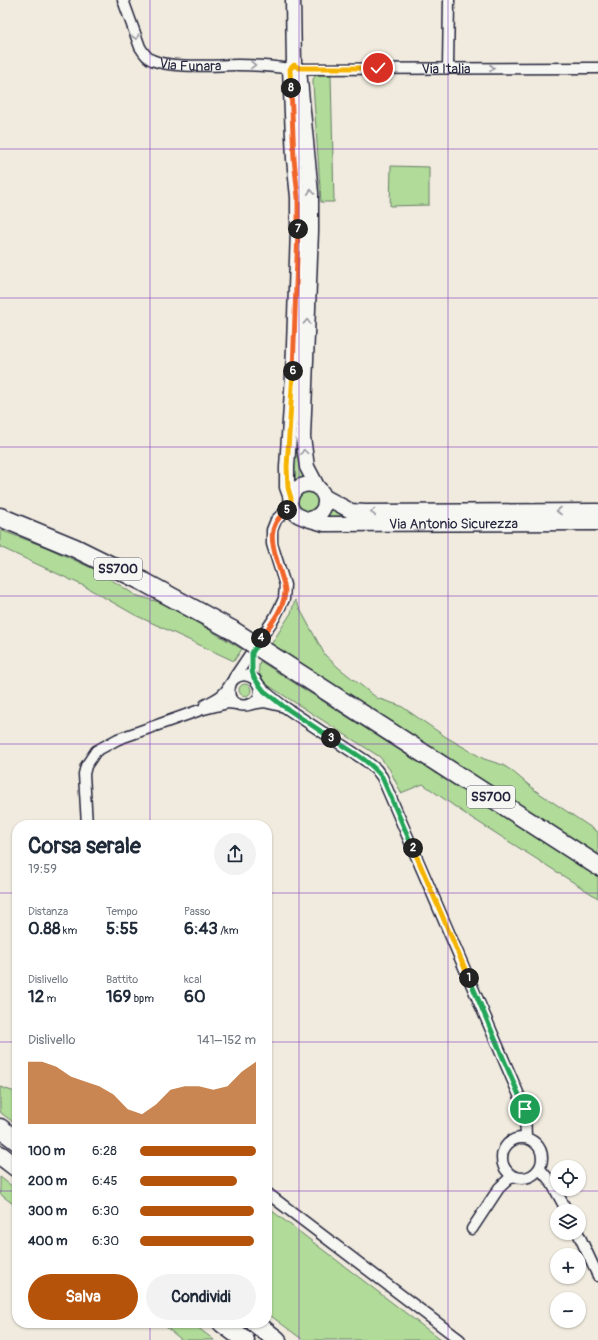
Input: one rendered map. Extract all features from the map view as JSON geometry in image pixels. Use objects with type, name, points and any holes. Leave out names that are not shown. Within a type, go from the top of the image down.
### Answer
[{"type":"highway","name":"SS700","points":[[0,517],[75,548],[144,582],[232,630],[598,866]]},
{"type":"highway","points":[[0,1128],[12,1137]]},
{"type":"highway","points":[[0,1155],[12,1164]]},
{"type":"highway","points":[[229,1328],[245,1340]]},
{"type":"highway","points":[[261,1328],[277,1340]]},
{"type":"street","name":"Via Funara","points":[[123,0],[140,47],[151,60],[164,63],[189,65],[295,67]]},
{"type":"street","points":[[200,710],[206,704],[224,693],[275,617],[284,599],[284,585],[272,544],[272,530],[276,520],[291,502],[288,488],[287,467],[293,375],[298,230],[298,197],[294,159],[295,67],[293,0]]},
{"type":"street","points":[[448,67],[449,0]]},
{"type":"street","points":[[295,67],[311,193],[311,231],[302,437],[307,467],[321,492],[325,503],[321,514],[310,519]]},
{"type":"street","name":"Via Italia","points":[[295,67],[598,68]]},
{"type":"street","name":"Via Antonio Sicurezza","points":[[598,510],[352,511],[307,484],[302,485],[293,492],[291,502],[296,514],[300,517],[324,524],[598,523]]},
{"type":"street","points":[[251,704],[258,698],[259,693],[252,671],[252,653]]},
{"type":"street","points":[[232,680],[244,675],[256,680],[264,691],[283,706],[366,761],[376,769],[382,777],[525,1109],[526,1138]]},
{"type":"street","points":[[232,680],[229,693],[231,698],[237,704]]},
{"type":"street","points":[[87,820],[84,774],[86,766],[96,751],[118,739],[200,710],[228,704],[237,704],[242,706],[264,702],[283,706]]},
{"type":"street","points":[[519,1138],[532,1140],[538,1145],[543,1157],[540,1169],[536,1174],[530,1177],[518,1178],[512,1176],[506,1171],[502,1158],[503,1151],[508,1143],[519,1138]]},
{"type":"street","points":[[540,1169],[551,1182],[563,1204]]},
{"type":"street","points":[[472,1228],[499,1188],[512,1176]]},
{"type":"street","points":[[272,1197],[460,1340]]},
{"type":"street","points":[[581,1240],[598,1276]]},
{"type":"green space","points":[[316,75],[331,75],[334,202],[321,202],[313,84],[313,79]]},
{"type":"green space","points":[[391,166],[429,167],[429,205],[390,206]]},
{"type":"green space","points":[[295,446],[306,480],[292,488]]},
{"type":"green space","points":[[303,491],[314,492],[320,501],[315,511],[304,513],[296,504],[297,497]]},
{"type":"green space","points":[[330,507],[358,519],[324,518]]},
{"type":"green space","points":[[0,530],[46,547],[98,571],[135,595],[165,604],[242,649],[234,661],[135,615],[84,586],[0,547]]},
{"type":"green space","points":[[295,600],[325,655],[339,668],[377,698],[401,706],[446,737],[484,759],[503,765],[536,791],[598,832],[598,857],[270,646],[291,613]]},
{"type":"green space","points":[[260,661],[598,877],[598,898],[464,813],[423,784],[401,793],[390,770],[380,757],[266,684],[260,674]]},
{"type":"green space","points":[[243,684],[247,684],[251,690],[247,696],[243,696],[239,692],[239,688]]},
{"type":"green space","points":[[0,1087],[12,1091],[12,1121],[1,1113]]},
{"type":"green space","points":[[0,1177],[12,1186],[12,1203],[0,1194]]},
{"type":"green space","points":[[272,1211],[441,1340],[303,1340],[272,1317]]},
{"type":"green space","points":[[167,1328],[198,1328],[214,1340],[182,1340]]},
{"type":"route","points":[[378,68],[299,68],[294,65],[290,69],[294,159],[298,197],[293,375],[287,467],[291,507],[276,520],[272,530],[272,544],[284,585],[284,599],[281,607],[252,653],[252,671],[254,678],[264,691],[283,706],[366,761],[376,769],[382,777],[525,1109]]}]
